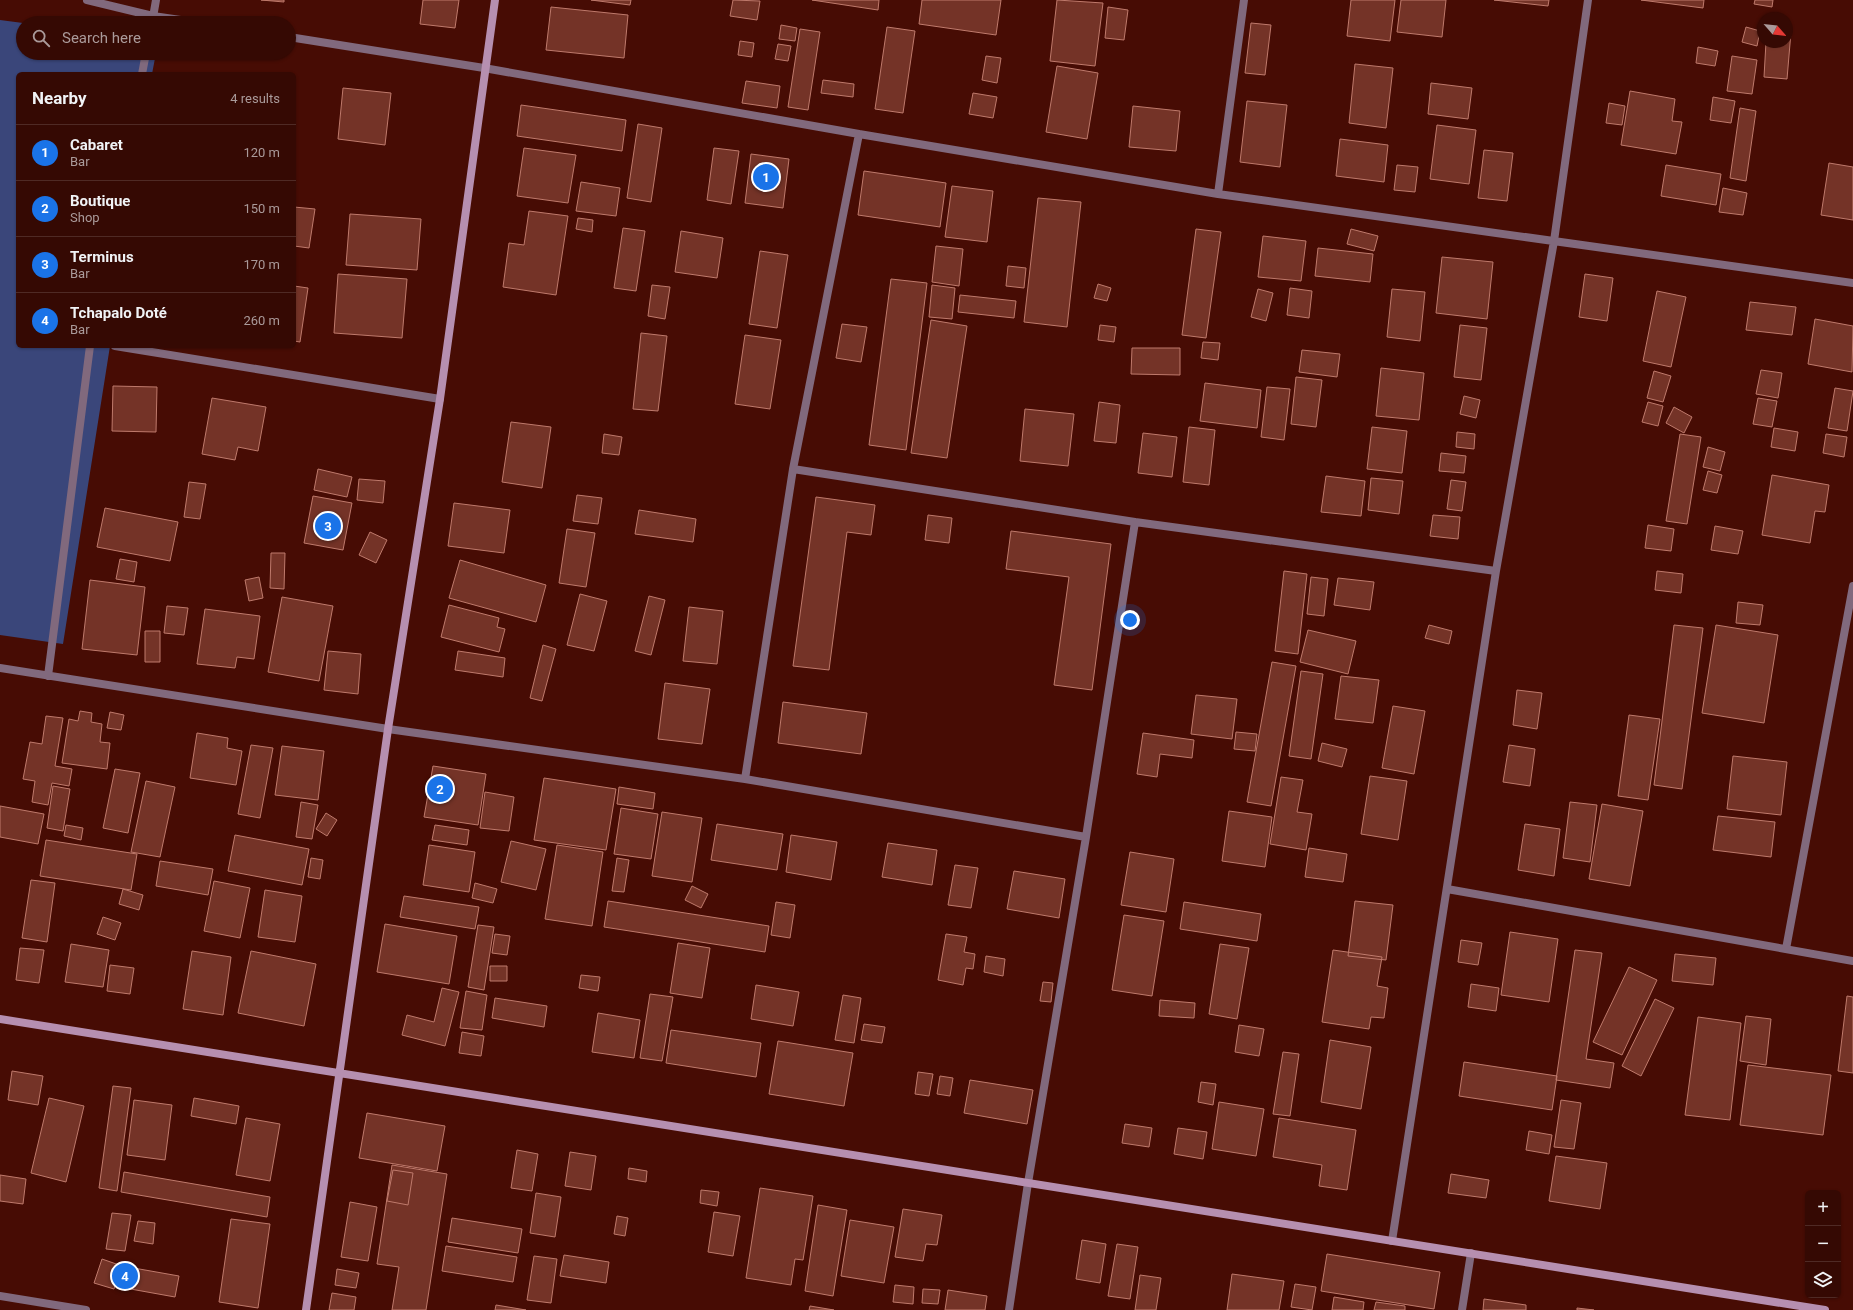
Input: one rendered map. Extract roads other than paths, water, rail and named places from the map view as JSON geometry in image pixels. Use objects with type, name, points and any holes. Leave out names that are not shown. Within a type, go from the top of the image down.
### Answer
[{"type":"street","points":[[87,0],[143,16]]},
{"type":"street","points":[[153,16],[156,0]]},
{"type":"street","points":[[306,1310],[338,1073],[388,729],[440,399],[484,68],[495,0]]},
{"type":"street","points":[[1218,194],[1244,0]]},
{"type":"street","points":[[1392,1241],[1496,570],[1554,241],[1588,0]]},
{"type":"street","points":[[296,38],[484,68],[859,134],[1218,194],[1853,282]]},
{"type":"street","points":[[142,72],[145,60]]},
{"type":"street","points":[[745,779],[793,469],[859,134]]},
{"type":"street","points":[[48,676],[90,348]]},
{"type":"street","points":[[127,348],[440,399]]},
{"type":"street","points":[[793,469],[1135,522],[1496,570]]},
{"type":"street","points":[[1009,1310],[1028,1183],[1086,837],[1135,522]]},
{"type":"street","points":[[1786,949],[1853,586]]},
{"type":"street","points":[[0,668],[388,729],[745,779],[1086,837]]},
{"type":"street","points":[[1447,890],[1853,961]]},
{"type":"street","points":[[0,1019],[1825,1310]]},
{"type":"street","points":[[1462,1310],[1471,1253]]},
{"type":"street","points":[[0,1296],[86,1310]]},
{"type":"place","name":"Cabaret","points":[[766,177]]},
{"type":"place","name":"Terminus","points":[[328,526]]},
{"type":"place","name":"Boutique","points":[[440,789]]},
{"type":"place","name":"Tchapalo Doté","points":[[125,1276]]}]
